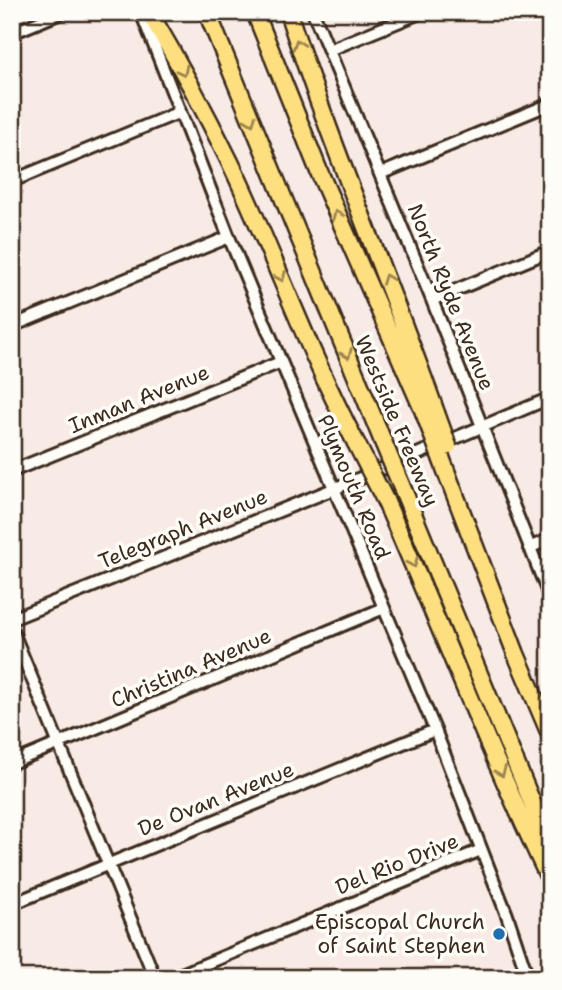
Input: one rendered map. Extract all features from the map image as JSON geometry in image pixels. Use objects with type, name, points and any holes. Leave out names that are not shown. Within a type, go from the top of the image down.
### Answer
[{"type":"highway","points":[[149,12],[230,162],[330,392],[385,500],[465,684],[512,801],[550,880]]},
{"type":"highway","name":"Westside Freeway","points":[[207,12],[550,846]]},
{"type":"highway","name":"Westside Freeway","points":[[255,12],[320,174],[430,412]]},
{"type":"highway","points":[[288,12],[317,101],[398,306],[430,412],[454,477],[499,580],[516,654],[550,734]]},
{"type":"street","points":[[12,33],[63,12]]},
{"type":"street","name":"Plymouth Road","points":[[141,12],[229,237],[435,730],[507,915],[525,977]]},
{"type":"street","name":"North Ryde Avenue","points":[[313,12],[432,300],[550,598]]},
{"type":"street","points":[[329,50],[422,12]]},
{"type":"street","points":[[380,174],[550,104]]},
{"type":"street","points":[[12,181],[180,112]]},
{"type":"street","points":[[12,326],[229,237]]},
{"type":"street","points":[[432,300],[550,251]]},
{"type":"street","name":"Inman Avenue","points":[[12,471],[281,362]]},
{"type":"street","name":"Telegraph Avenue","points":[[12,619],[550,398]]},
{"type":"street","points":[[529,548],[550,539]]},
{"type":"street","name":"Christina Avenue","points":[[12,763],[384,608]]},
{"type":"street","points":[[12,630],[155,978]]},
{"type":"street","name":"De Ovan Avenue","points":[[12,904],[435,730]]},
{"type":"street","name":"Del Rio Drive","points":[[172,978],[481,850]]},
{"type":"place","name":"Episcopal Church of Saint Stephen","points":[[499,934]]}]
